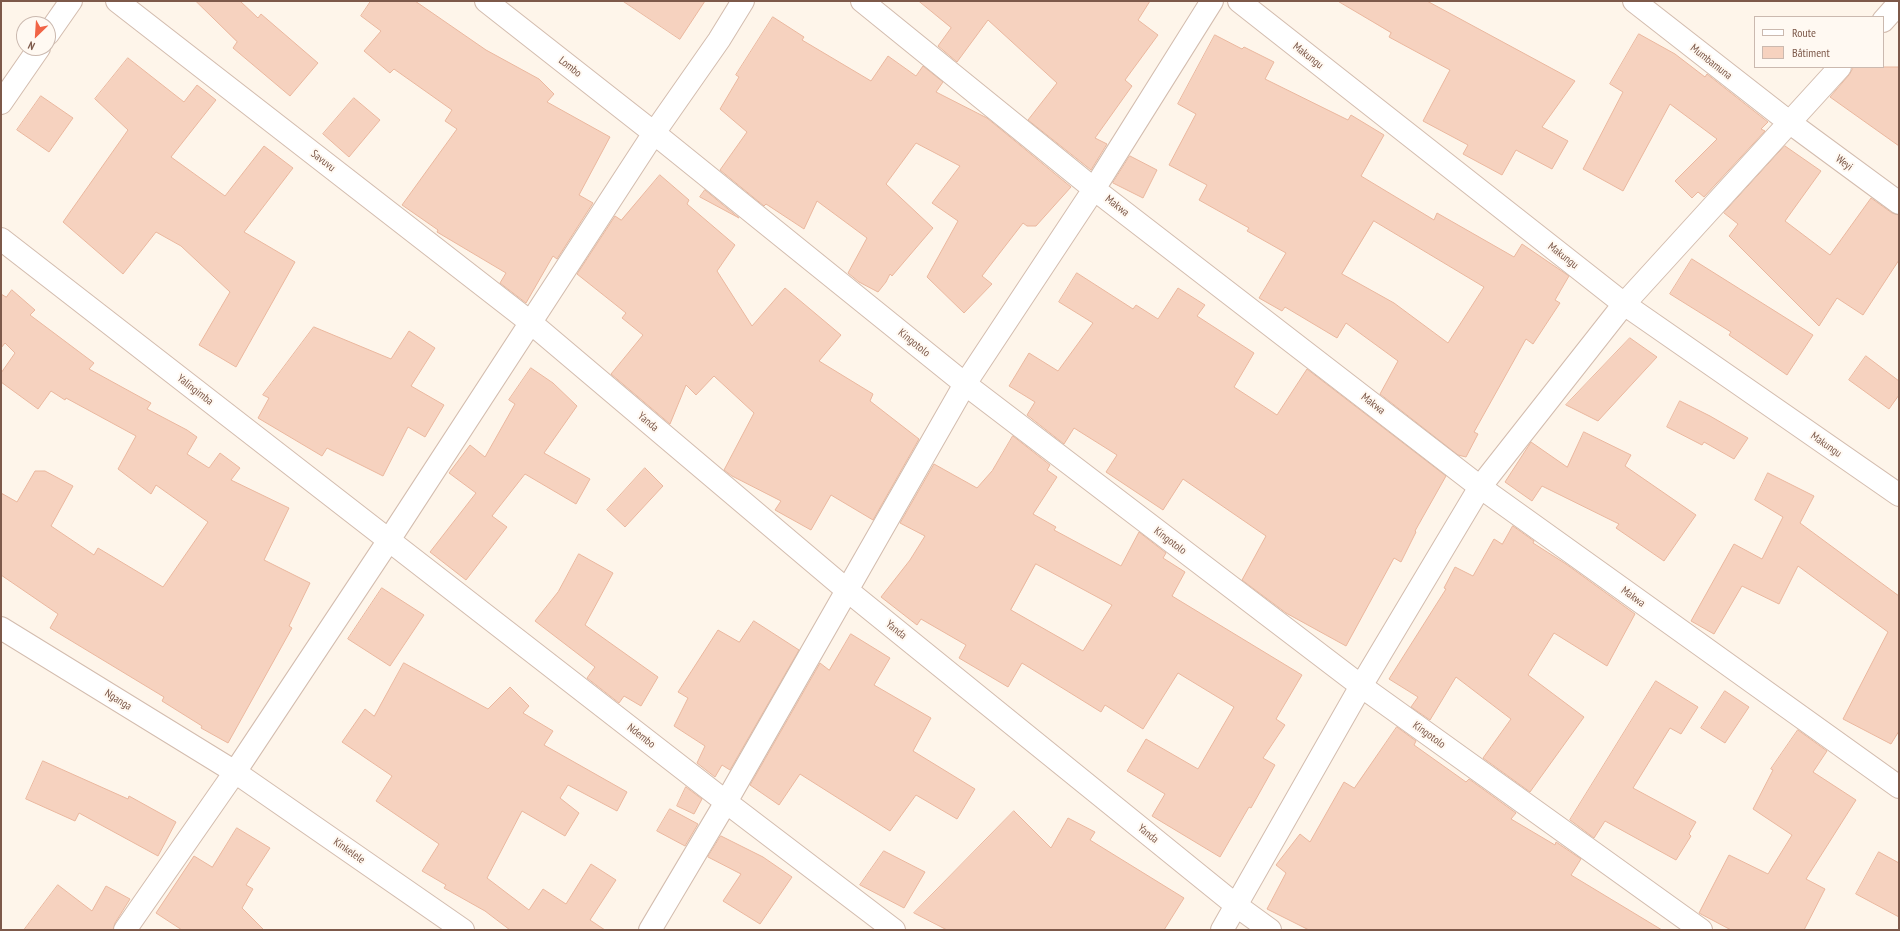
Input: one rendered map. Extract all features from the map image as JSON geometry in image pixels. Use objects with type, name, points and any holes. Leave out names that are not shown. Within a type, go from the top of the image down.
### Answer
[{"type":"street","points":[[56,23],[71,1]]},
{"type":"street","name":"Savuvu","points":[[117,1],[530,322]]},
{"type":"street","name":"Lombo","points":[[486,1],[654,133]]},
{"type":"street","points":[[125,930],[235,772],[389,540],[654,133],[719,40],[743,1]]},
{"type":"street","name":"Makwa","points":[[862,1],[1094,189],[1480,487],[1899,787]]},
{"type":"street","points":[[650,930],[848,591],[965,384],[1094,189],[1212,1]]},
{"type":"street","name":"Makungu","points":[[1238,1],[1624,304],[1899,495]]},
{"type":"street","name":"Mumbamuna","points":[[1634,1],[1789,122]]},
{"type":"street","points":[[1884,20],[1899,3]]},
{"type":"street","points":[[1,103],[33,56]]},
{"type":"street","points":[[1222,930],[1361,686],[1480,487],[1624,304],[1839,68]]},
{"type":"street","name":"Weyi","points":[[1789,122],[1899,203]]},
{"type":"street","name":"Kingotolo","points":[[654,133],[965,384],[1361,686],[1701,930]]},
{"type":"street","name":"Yalingimba","points":[[1,239],[389,540]]},
{"type":"street","name":"Yanda","points":[[530,322],[848,591],[1237,906],[1270,930]]},
{"type":"street","name":"Ndembo","points":[[389,540],[726,802],[894,930]]},
{"type":"street","name":"Nganga","points":[[1,628],[235,772]]},
{"type":"street","name":"Kinkelele","points":[[235,772],[463,930]]},
{"type":"building","points":[[196,1],[240,1],[258,18],[261,14],[318,63],[290,96],[233,48],[237,42]]},
{"type":"building","points":[[371,1],[415,1],[486,50],[539,79],[554,94],[547,102],[610,137],[579,195],[593,203],[557,259],[553,256],[526,303],[500,283],[506,273],[437,232],[438,230],[402,205],[457,129],[445,121],[452,110],[394,69],[390,73],[364,51],[381,31],[361,16]]},
{"type":"building","points":[[623,1],[705,1],[680,39]]},
{"type":"building","points":[[919,1],[1150,1],[1138,20],[1158,35],[1125,80],[1132,86],[1095,138],[1107,144],[1091,170],[1028,120],[1057,83],[988,20],[957,62],[938,46],[951,28]]},
{"type":"building","points":[[1338,1],[1427,1],[1575,81],[1542,127],[1568,141],[1552,169],[1516,150],[1502,175],[1463,154],[1468,145],[1423,121],[1450,70],[1389,37],[1391,33]]},
{"type":"building","points":[[773,17],[804,37],[802,40],[871,81],[888,56],[916,76],[923,66],[943,82],[936,92],[987,118],[1071,187],[1036,226],[1027,226],[1023,223],[982,276],[992,284],[964,313],[927,277],[958,221],[932,203],[960,166],[916,143],[886,184],[933,228],[892,276],[890,274],[878,292],[859,282],[848,273],[867,238],[817,201],[804,229],[766,204],[764,206],[720,170],[747,132],[720,109],[739,77],[736,75]]},
{"type":"building","points":[[1639,34],[1675,54],[1705,77],[1707,74],[1768,122],[1761,129],[1765,131],[1704,197],[1698,192],[1692,198],[1675,181],[1717,139],[1670,104],[1623,191],[1583,169],[1623,92],[1610,84]]},
{"type":"building","points":[[1215,35],[1242,49],[1244,47],[1274,62],[1265,79],[1348,120],[1351,115],[1384,135],[1361,176],[1434,220],[1437,213],[1514,257],[1522,244],[1569,276],[1555,300],[1560,303],[1533,344],[1526,339],[1474,432],[1478,434],[1466,457],[1458,455],[1380,394],[1398,361],[1346,323],[1337,338],[1285,307],[1282,311],[1259,298],[1286,253],[1247,231],[1249,228],[1199,200],[1207,185],[1169,165],[1196,114],[1178,104]],"holes":[[[1374,221],[1484,287],[1448,343],[1394,303],[1342,274]]]},
{"type":"building","points":[[128,58],[184,102],[197,85],[216,100],[171,157],[225,196],[264,146],[293,168],[244,232],[295,262],[236,367],[199,345],[230,292],[181,246],[156,232],[123,274],[63,222],[128,130],[95,99]]},
{"type":"building","points":[[1899,67],[1899,146],[1830,97],[1853,68]]},
{"type":"building","points":[[41,96],[73,118],[49,152],[17,130]]},
{"type":"building","points":[[354,98],[380,120],[349,157],[323,134]]},
{"type":"building","points":[[1785,146],[1821,171],[1785,221],[1830,255],[1871,198],[1892,213],[1899,215],[1899,260],[1863,315],[1837,298],[1819,326],[1729,236],[1738,224],[1724,213]]},
{"type":"building","points":[[1130,156],[1157,170],[1143,198],[1113,183]]},
{"type":"building","points":[[660,175],[689,200],[687,204],[735,245],[717,271],[752,326],[785,288],[841,335],[819,361],[873,394],[870,401],[919,439],[873,520],[831,495],[811,530],[775,510],[781,501],[732,476],[724,470],[754,413],[714,376],[696,395],[686,385],[670,424],[611,374],[643,335],[622,318],[626,313],[577,274],[615,216],[621,220]]},
{"type":"building","points":[[705,190],[739,218],[700,197]]},
{"type":"building","points":[[1692,259],[1813,335],[1787,375],[1729,335],[1731,332],[1670,294]]},
{"type":"building","points":[[1077,273],[1133,309],[1136,305],[1158,319],[1178,288],[1205,305],[1197,316],[1254,353],[1234,387],[1277,415],[1307,369],[1446,476],[1415,531],[1416,532],[1401,562],[1394,558],[1346,646],[1286,613],[1242,580],[1266,536],[1183,479],[1163,510],[1106,472],[1117,455],[1074,428],[1064,444],[1027,415],[1035,402],[1009,386],[1029,353],[1058,371],[1093,323],[1059,302]]},
{"type":"building","points":[[12,290],[35,310],[30,315],[94,363],[89,369],[151,403],[147,409],[187,430],[197,437],[187,454],[209,468],[220,453],[240,468],[231,480],[289,508],[264,560],[310,583],[289,626],[292,628],[228,743],[201,728],[202,726],[162,701],[164,697],[50,628],[58,614],[1,575],[1,493],[17,502],[35,471],[45,471],[73,486],[51,526],[94,555],[98,548],[163,587],[208,522],[156,485],[151,494],[118,469],[136,436],[66,398],[65,400],[51,391],[38,409],[1,382],[1,373],[15,353],[5,343],[1,348],[1,294],[6,297]]},
{"type":"building","points":[[314,327],[391,359],[409,331],[435,348],[411,386],[444,405],[425,437],[408,427],[383,476],[327,448],[322,456],[258,418],[269,398],[263,395]]},
{"type":"building","points":[[1630,338],[1657,357],[1598,421],[1566,405]]},
{"type":"building","points":[[1866,356],[1899,381],[1899,395],[1889,409],[1849,380]]},
{"type":"building","points":[[531,368],[553,383],[577,406],[544,453],[590,479],[576,504],[525,474],[492,516],[507,527],[466,580],[430,552],[476,493],[449,473],[470,445],[485,457],[515,404],[509,400]]},
{"type":"building","points":[[1680,401],[1748,438],[1734,459],[1704,442],[1702,445],[1667,427]]},
{"type":"building","points":[[1584,432],[1631,455],[1625,466],[1696,515],[1664,561],[1616,528],[1619,524],[1542,486],[1532,501],[1505,482],[1531,442],[1567,467]]},
{"type":"building","points":[[1013,436],[1050,465],[1047,470],[1057,477],[1033,514],[1056,527],[1054,530],[1121,566],[1139,532],[1166,553],[1163,558],[1185,572],[1172,596],[1302,675],[1276,719],[1285,725],[1263,758],[1275,765],[1251,808],[1249,807],[1220,857],[1152,816],[1165,794],[1127,771],[1146,739],[1198,769],[1234,707],[1178,673],[1143,729],[1105,705],[1101,712],[1022,663],[1008,687],[959,658],[966,645],[921,619],[917,625],[881,597],[910,560],[925,536],[900,523],[934,464],[977,488],[992,471]],"holes":[[[1036,564],[1112,605],[1083,651],[1011,610]]]},
{"type":"building","points":[[645,468],[663,486],[625,527],[607,510]]},
{"type":"building","points":[[1768,473],[1814,496],[1800,523],[1899,596],[1899,731],[1891,744],[1843,719],[1888,632],[1798,566],[1779,604],[1742,586],[1714,634],[1691,621],[1734,544],[1762,559],[1783,517],[1755,500]]},
{"type":"building","points":[[1513,526],[1534,541],[1533,543],[1566,564],[1635,614],[1607,666],[1554,633],[1528,675],[1584,717],[1530,792],[1483,758],[1511,719],[1456,677],[1430,720],[1411,707],[1418,697],[1389,679],[1446,589],[1444,588],[1455,567],[1473,576],[1494,539],[1502,544]]},
{"type":"building","points":[[579,554],[613,573],[585,625],[658,677],[641,706],[624,696],[619,703],[587,678],[595,667],[535,621],[558,592]]},
{"type":"building","points":[[382,588],[424,615],[390,666],[348,639]]},
{"type":"building","points":[[754,621],[799,650],[730,770],[722,765],[715,777],[697,763],[705,746],[674,726],[688,698],[678,692],[718,630],[739,642]]},
{"type":"building","points":[[851,634],[890,658],[874,685],[931,718],[913,751],[975,789],[957,819],[916,795],[890,831],[800,774],[779,805],[750,785],[820,663],[829,670]]},
{"type":"building","points":[[404,663],[488,709],[510,687],[529,706],[523,713],[553,731],[544,745],[627,792],[617,811],[568,785],[560,798],[579,813],[565,836],[522,811],[487,878],[529,910],[543,889],[566,904],[591,864],[616,880],[590,920],[605,930],[510,930],[485,911],[444,888],[446,885],[422,871],[439,844],[376,801],[392,776],[342,742],[365,709],[374,716]]},
{"type":"building","points":[[1656,681],[1698,707],[1681,734],[1670,728],[1633,788],[1696,822],[1689,834],[1691,836],[1676,860],[1605,821],[1594,838],[1570,820]]},
{"type":"building","points":[[1725,691],[1749,707],[1725,743],[1701,728]]},
{"type":"building","points":[[1397,727],[1416,741],[1414,745],[1466,782],[1469,779],[1516,813],[1511,819],[1555,845],[1556,842],[1581,859],[1571,875],[1662,930],[1309,930],[1267,909],[1286,873],[1276,865],[1300,834],[1310,842],[1344,782],[1354,788]]},
{"type":"building","points":[[1798,730],[1827,751],[1813,772],[1856,800],[1806,879],[1825,889],[1804,930],[1731,930],[1699,913],[1729,855],[1768,874],[1792,835],[1753,809],[1773,770],[1771,769]]},
{"type":"building","points":[[43,761],[128,799],[129,796],[176,822],[158,856],[79,813],[75,821],[26,799]]},
{"type":"building","points":[[686,787],[702,799],[694,814],[677,806]]},
{"type":"building","points":[[670,809],[698,824],[685,846],[657,831]]},
{"type":"building","points":[[1014,811],[1051,848],[1068,818],[1095,832],[1090,840],[1184,898],[1164,930],[947,930],[914,913]]},
{"type":"building","points":[[237,828],[270,848],[246,885],[253,889],[242,908],[264,930],[182,930],[156,913],[194,856],[212,867]]},
{"type":"building","points":[[721,836],[763,857],[792,877],[760,924],[723,901],[741,874],[708,857]]},
{"type":"building","points":[[884,851],[925,872],[904,908],[860,885]]},
{"type":"building","points":[[1879,852],[1899,863],[1899,917],[1856,894]]},
{"type":"building","points":[[58,885],[92,911],[106,886],[130,899],[115,923],[113,930],[24,930]]}]
